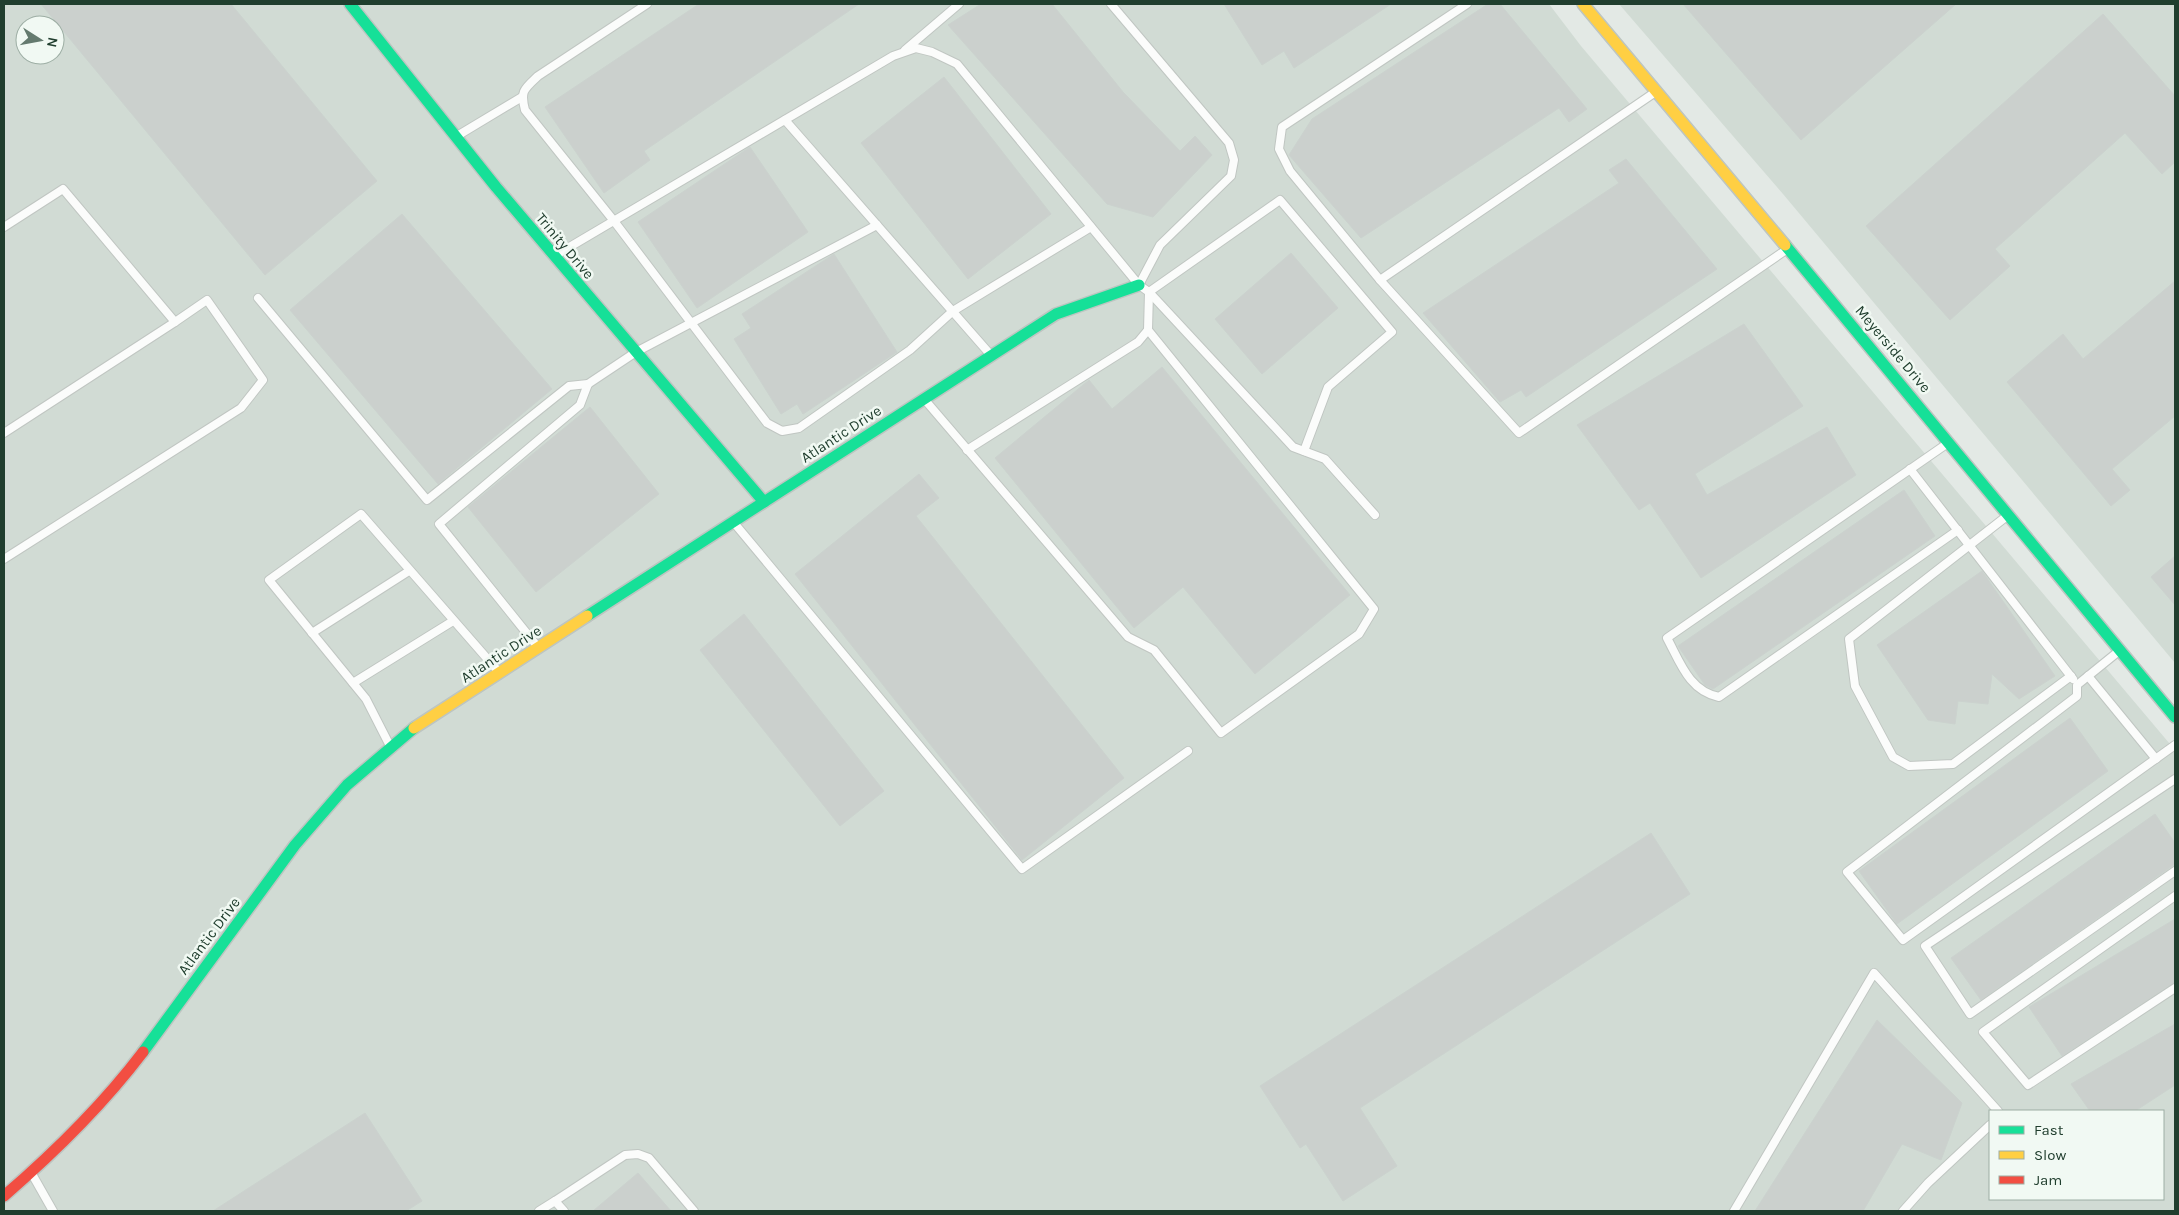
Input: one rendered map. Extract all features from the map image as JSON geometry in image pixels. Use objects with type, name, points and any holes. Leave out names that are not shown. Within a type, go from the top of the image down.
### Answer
[{"type":"street","name":"Trinity Drive","points":[[350,4],[554,256],[764,502]]},
{"type":"street","name":"Meyerside Drive","points":[[1583,4],[1657,90],[2175,717]]},
{"type":"street","name":"Atlantic Drive","points":[[4,1196],[32,1174],[80,1127],[127,1072],[291,852],[338,794],[391,747],[421,723],[1056,314],[1139,285]]},
{"type":"lane","points":[[647,4],[538,76],[524,89],[522,97],[525,110],[614,221],[767,423],[782,431],[799,428],[807,423],[910,350],[952,311],[1092,227]]},
{"type":"lane","points":[[902,53],[959,4]]},
{"type":"lane","points":[[1111,4],[1228,143],[1234,160],[1231,176],[1160,245],[1139,285]]},
{"type":"lane","points":[[1467,4],[1282,127],[1279,149],[1290,171],[1380,280],[1519,433],[1788,248]]},
{"type":"lane","points":[[554,256],[893,56],[916,48],[932,52],[957,64],[1139,285],[1149,292],[1293,447],[1325,459],[1375,515]]},
{"type":"lane","points":[[1380,280],[1657,90]]},
{"type":"lane","points":[[456,137],[522,97]]},
{"type":"lane","points":[[784,120],[992,356]]},
{"type":"lane","points":[[4,226],[63,189],[175,322]]},
{"type":"lane","points":[[1149,292],[1280,200],[1392,332],[1328,387],[1304,451]]},
{"type":"lane","points":[[258,298],[427,500],[569,386],[588,384],[636,352],[877,225]]},
{"type":"lane","points":[[967,450],[1138,342],[1148,330],[1149,292]]},
{"type":"lane","points":[[4,433],[207,300],[263,380],[240,408],[4,559]]},
{"type":"lane","points":[[924,399],[1128,637],[1154,650],[1221,733],[1359,634],[1374,609],[1148,330]]},
{"type":"lane","points":[[539,647],[439,524],[580,405],[588,384]]},
{"type":"lane","points":[[1949,442],[1666,638],[1693,684],[1706,694],[1719,697],[1958,530]]},
{"type":"lane","points":[[1910,469],[2077,685],[2077,696],[1847,872],[1903,940],[2175,745]]},
{"type":"lane","points":[[391,747],[366,700],[353,682],[269,580],[361,514],[499,673]]},
{"type":"lane","points":[[2008,515],[1848,638],[1855,686],[1892,757],[1909,766],[1953,764],[2070,676]]},
{"type":"lane","points":[[733,522],[1022,869],[1188,751]]},
{"type":"lane","points":[[312,633],[409,571]]},
{"type":"lane","points":[[353,682],[453,621]]},
{"type":"lane","points":[[2077,685],[2120,650]]},
{"type":"lane","points":[[2088,676],[2156,759]]},
{"type":"lane","points":[[2175,779],[1925,946],[1970,1014],[2175,871]]},
{"type":"lane","points":[[2175,896],[1983,1032],[2028,1085],[2175,988]]},
{"type":"lane","points":[[1734,1211],[1874,973],[1997,1110]]},
{"type":"lane","points":[[1903,1211],[1928,1183],[1989,1126]]},
{"type":"lane","points":[[539,1211],[625,1155],[638,1154],[648,1158],[694,1211]]},
{"type":"lane","points":[[32,1174],[53,1211]]},
{"type":"lane","points":[[555,1201],[564,1211]]},
{"type":"shaded area","points":[[4,4],[1549,4],[1581,46],[2175,750],[2175,1211],[4,1211]]},
{"type":"shaded area","points":[[1619,4],[2175,4],[2175,663],[1783,194]]},
{"type":"building","points":[[41,4],[231,4],[377,181],[265,275],[65,33],[65,15],[50,15]]},
{"type":"building","points":[[699,4],[859,4],[644,151],[650,160],[604,193],[545,107]]},
{"type":"building","points":[[981,4],[1052,4],[1123,92],[1180,151],[1195,136],[1212,155],[1153,217],[1107,204],[948,25]]},
{"type":"building","points":[[1224,4],[1391,4],[1294,68],[1284,51],[1262,65]]},
{"type":"building","points":[[1488,4],[1500,4],[1587,109],[1569,122],[1559,108],[1361,238],[1289,155],[1312,119]]},
{"type":"building","points":[[1683,4],[1956,4],[1801,140]]},
{"type":"building","points":[[2103,14],[2175,96],[2175,162],[2162,174],[2125,133],[1995,249],[2010,266],[1950,320],[1866,226]]},
{"type":"building","points":[[944,77],[1051,214],[968,279],[861,143]]},
{"type":"building","points":[[750,147],[808,232],[697,308],[638,222]]},
{"type":"building","points":[[1626,159],[1717,269],[1526,397],[1521,390],[1500,402],[1423,313],[1619,183],[1609,170]]},
{"type":"building","points":[[402,214],[552,389],[438,484],[290,310]]},
{"type":"building","points":[[1291,253],[1338,308],[1262,374],[1215,319]]},
{"type":"building","points":[[834,254],[897,352],[803,414],[797,404],[781,414],[734,339],[751,328],[742,314]]},
{"type":"building","points":[[2175,281],[2175,416],[2112,469],[2130,490],[2111,506],[2007,382],[2063,334],[2083,359]]},
{"type":"building","points":[[1744,324],[1803,406],[1695,474],[1707,495],[1827,427],[1856,475],[1701,578],[1650,503],[1639,510],[1577,425]]},
{"type":"building","points":[[1162,367],[1350,595],[1255,674],[1183,587],[1134,628],[995,458],[1089,380],[1112,409]]},
{"type":"building","points":[[590,407],[659,494],[536,592],[468,507]]},
{"type":"building","points":[[919,474],[939,498],[916,516],[1124,778],[1022,860],[795,574]]},
{"type":"building","points":[[1904,490],[1935,536],[1713,689],[1705,685],[1678,646]]},
{"type":"building","points":[[2175,556],[2175,605],[2151,577]]},
{"type":"building","points":[[1982,571],[2055,676],[2019,699],[1992,674],[1988,704],[1958,701],[1955,724],[1928,720],[1877,645]]},
{"type":"building","points":[[744,614],[884,791],[840,826],[700,650]]},
{"type":"building","points":[[2070,718],[2108,771],[1897,924],[1859,871]]},
{"type":"building","points":[[2155,814],[2175,843],[2175,864],[1981,1000],[1951,958]]},
{"type":"building","points":[[1651,833],[1690,894],[1360,1108],[1397,1166],[1343,1201],[1306,1144],[1300,1148],[1260,1086]]},
{"type":"building","points":[[2175,919],[2175,982],[2062,1056],[2029,1007]]},
{"type":"building","points":[[1877,1020],[1962,1103],[1941,1160],[1902,1144],[1863,1211],[1755,1211]]},
{"type":"building","points":[[2175,1024],[2175,1085],[2137,1110],[2089,1110],[2071,1084]]},
{"type":"building","points":[[365,1113],[422,1201],[406,1211],[213,1211]]},
{"type":"building","points":[[638,1173],[671,1211],[593,1211]]},
{"type":"traffic: fast","points":[[350,4],[496,187],[764,502]]},
{"type":"traffic: fast","points":[[1785,245],[2175,717]]},
{"type":"traffic: fast","points":[[587,616],[1056,314],[1139,285]]},
{"type":"traffic: fast","points":[[143,1052],[295,845],[347,785],[414,728]]},
{"type":"traffic: slow","points":[[1583,4],[1785,245]]},
{"type":"traffic: slow","points":[[414,728],[587,616]]},
{"type":"traffic: jam","points":[[4,1196],[77,1128],[143,1052]]}]
